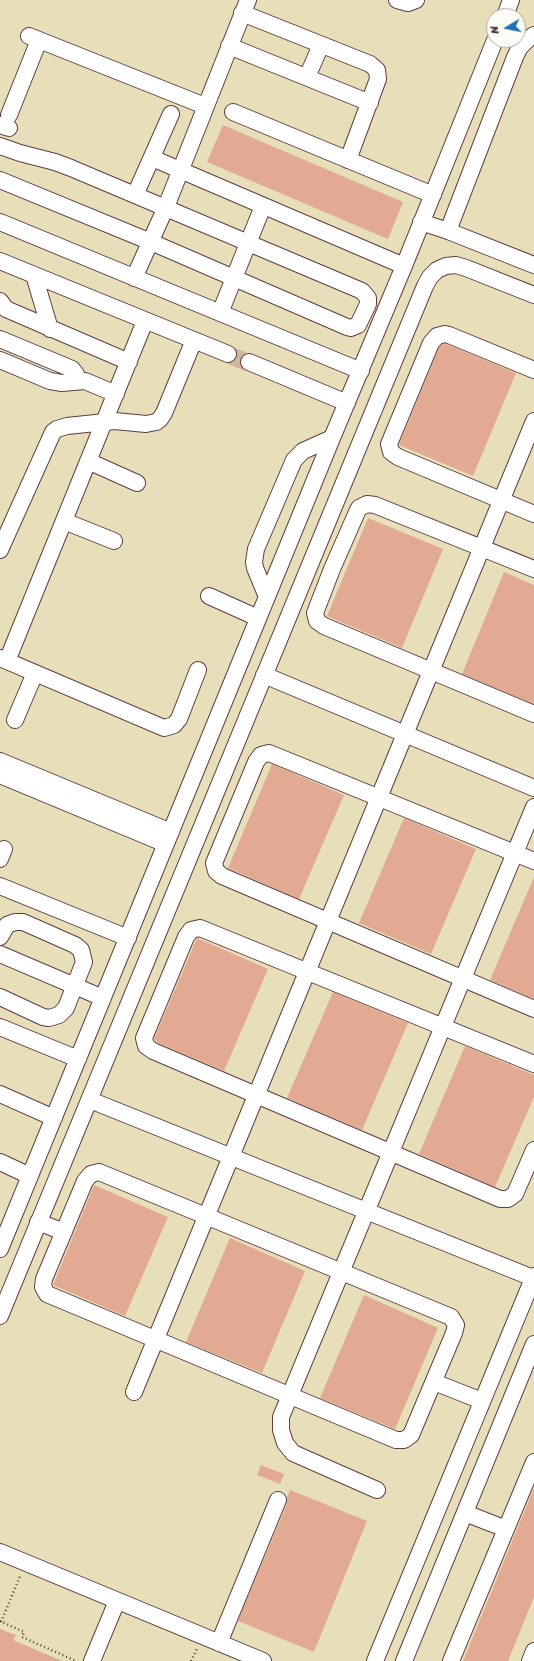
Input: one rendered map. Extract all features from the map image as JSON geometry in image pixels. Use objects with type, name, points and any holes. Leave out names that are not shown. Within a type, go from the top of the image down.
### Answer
[{"type":"street","points":[[397,0],[408,3],[416,0]]},
{"type":"street","points":[[134,278],[181,171],[245,6],[321,45],[370,64],[377,70],[378,79],[348,160]]},
{"type":"street","points":[[448,230],[515,57],[520,47],[534,35]]},
{"type":"street","points":[[6,123],[34,38],[205,106]]},
{"type":"street","points":[[306,77],[321,45]]},
{"type":"street","points":[[229,46],[370,103]]},
{"type":"street","points":[[0,1249],[6,1219],[30,1176],[258,618],[404,266],[492,48]]},
{"type":"street","points":[[233,112],[432,195]]},
{"type":"street","points":[[135,195],[171,114]]},
{"type":"street","points":[[0,146],[55,162],[166,207],[362,291],[368,298],[368,304],[361,322],[355,327],[351,328],[151,242],[0,180]]},
{"type":"street","points":[[152,158],[404,266]]},
{"type":"street","points":[[220,313],[263,206]]},
{"type":"street","points":[[0,222],[361,371]]},
{"type":"street","points":[[421,222],[448,230],[534,265]]},
{"type":"street","points":[[0,261],[228,354]]},
{"type":"street","points":[[0,1316],[425,286],[430,277],[437,270],[446,266],[456,265],[534,295]]},
{"type":"street","points":[[34,275],[50,329]]},
{"type":"street","points":[[0,301],[6,309],[129,362]]},
{"type":"street","points":[[145,321],[64,521],[4,659],[164,728],[174,725],[179,719],[198,670]]},
{"type":"street","points":[[534,370],[449,335],[441,335],[434,339],[431,343],[390,440],[391,452],[398,457],[534,514]]},
{"type":"street","points":[[0,339],[72,369],[76,374],[74,382]]},
{"type":"street","points":[[0,550],[53,432],[66,426],[115,421],[151,424],[160,419],[194,340]]},
{"type":"street","points":[[0,360],[50,381],[62,383],[89,382],[116,394]]},
{"type":"street","points":[[248,362],[347,403]]},
{"type":"street","points":[[386,380],[411,391]]},
{"type":"street","points":[[134,1392],[534,421]]},
{"type":"street","points":[[267,597],[255,568],[254,562],[256,549],[294,460],[303,451],[332,438]]},
{"type":"street","points":[[88,461],[137,482]]},
{"type":"street","points":[[534,569],[375,505],[367,504],[359,508],[357,512],[315,613],[317,621],[320,624],[534,714]]},
{"type":"street","points":[[64,521],[114,541]]},
{"type":"street","points":[[312,560],[332,569]]},
{"type":"street","points":[[209,596],[258,618]]},
{"type":"street","points":[[15,720],[34,673]]},
{"type":"street","points":[[264,676],[534,788]]},
{"type":"street","points":[[534,861],[269,753],[261,755],[258,758],[215,859],[214,867],[222,876],[534,1009]]},
{"type":"street","points":[[0,761],[168,838]]},
{"type":"street","points":[[0,775],[168,838]]},
{"type":"street","points":[[215,794],[238,804]]},
{"type":"street","points":[[377,1490],[293,1453],[285,1443],[281,1430],[281,1417],[534,807]]},
{"type":"street","points":[[0,886],[128,938]]},
{"type":"street","points":[[0,937],[8,925],[19,922],[75,945],[81,950],[84,962],[63,1012],[59,1015],[49,1018],[43,1017],[0,997]]},
{"type":"street","points":[[534,1064],[200,928],[191,930],[188,933],[144,1038],[146,1046],[153,1051],[504,1200],[512,1198],[515,1194],[534,1150]]},
{"type":"street","points":[[0,954],[103,998]]},
{"type":"street","points":[[141,974],[166,983]]},
{"type":"street","points":[[0,1027],[78,1059]]},
{"type":"street","points":[[0,1094],[54,1118]]},
{"type":"street","points":[[90,1100],[534,1277],[375,1661]]},
{"type":"street","points":[[0,1162],[30,1176]]},
{"type":"street","points":[[95,1172],[448,1315],[454,1320],[456,1329],[411,1435],[400,1441],[47,1294],[42,1283],[64,1232],[88,1177],[95,1172]]},
{"type":"street","points":[[38,1222],[64,1232]]},
{"type":"street","points":[[404,1661],[534,1344]]},
{"type":"street","points":[[434,1382],[482,1401]]},
{"type":"street","points":[[451,1661],[534,1462]]},
{"type":"street","points":[[219,1643],[278,1500]]},
{"type":"street","points":[[465,1513],[506,1529]]},
{"type":"street","points":[[0,1552],[263,1661]]},
{"type":"street","points":[[92,1661],[118,1601]]},
{"type":"street","points":[[530,1661],[534,1651]]},
{"type":"path","points":[[26,1563],[1,1622],[24,1632],[22,1637],[76,1661]]},
{"type":"building","points":[[223,125],[403,202],[388,239],[207,162]]},
{"type":"building","points":[[442,344],[446,344],[516,373],[473,476],[399,445]]},
{"type":"building","points":[[235,348],[247,353],[240,358],[240,363],[245,371],[226,363],[233,362],[237,358]]},
{"type":"building","points":[[368,518],[443,549],[402,648],[327,616]]},
{"type":"building","points":[[504,572],[534,585],[534,704],[462,674]]},
{"type":"building","points":[[272,764],[344,795],[299,899],[228,868]]},
{"type":"building","points":[[404,818],[476,849],[431,954],[359,923]]},
{"type":"building","points":[[534,877],[534,999],[490,980]]},
{"type":"building","points":[[197,938],[268,969],[224,1071],[158,1043],[154,1039]]},
{"type":"building","points":[[333,992],[408,1023],[362,1130],[287,1098]]},
{"type":"building","points":[[465,1046],[534,1075],[534,1097],[495,1187],[419,1154]]},
{"type":"building","points":[[94,1185],[168,1217],[125,1316],[53,1285]]},
{"type":"building","points":[[230,1238],[305,1271],[262,1373],[186,1342]]},
{"type":"building","points":[[364,1295],[438,1328],[395,1429],[320,1398]]},
{"type":"building","points":[[261,1465],[284,1474],[280,1484],[257,1475]]},
{"type":"building","points":[[534,1488],[534,1597],[508,1661],[463,1661]]},
{"type":"building","points":[[290,1490],[367,1521],[314,1652],[238,1621],[287,1504],[287,1498]]},
{"type":"building","points":[[0,1629],[16,1635],[13,1640],[62,1661],[0,1661]]},
{"type":"tunnel","points":[[228,354],[249,362]]}]
